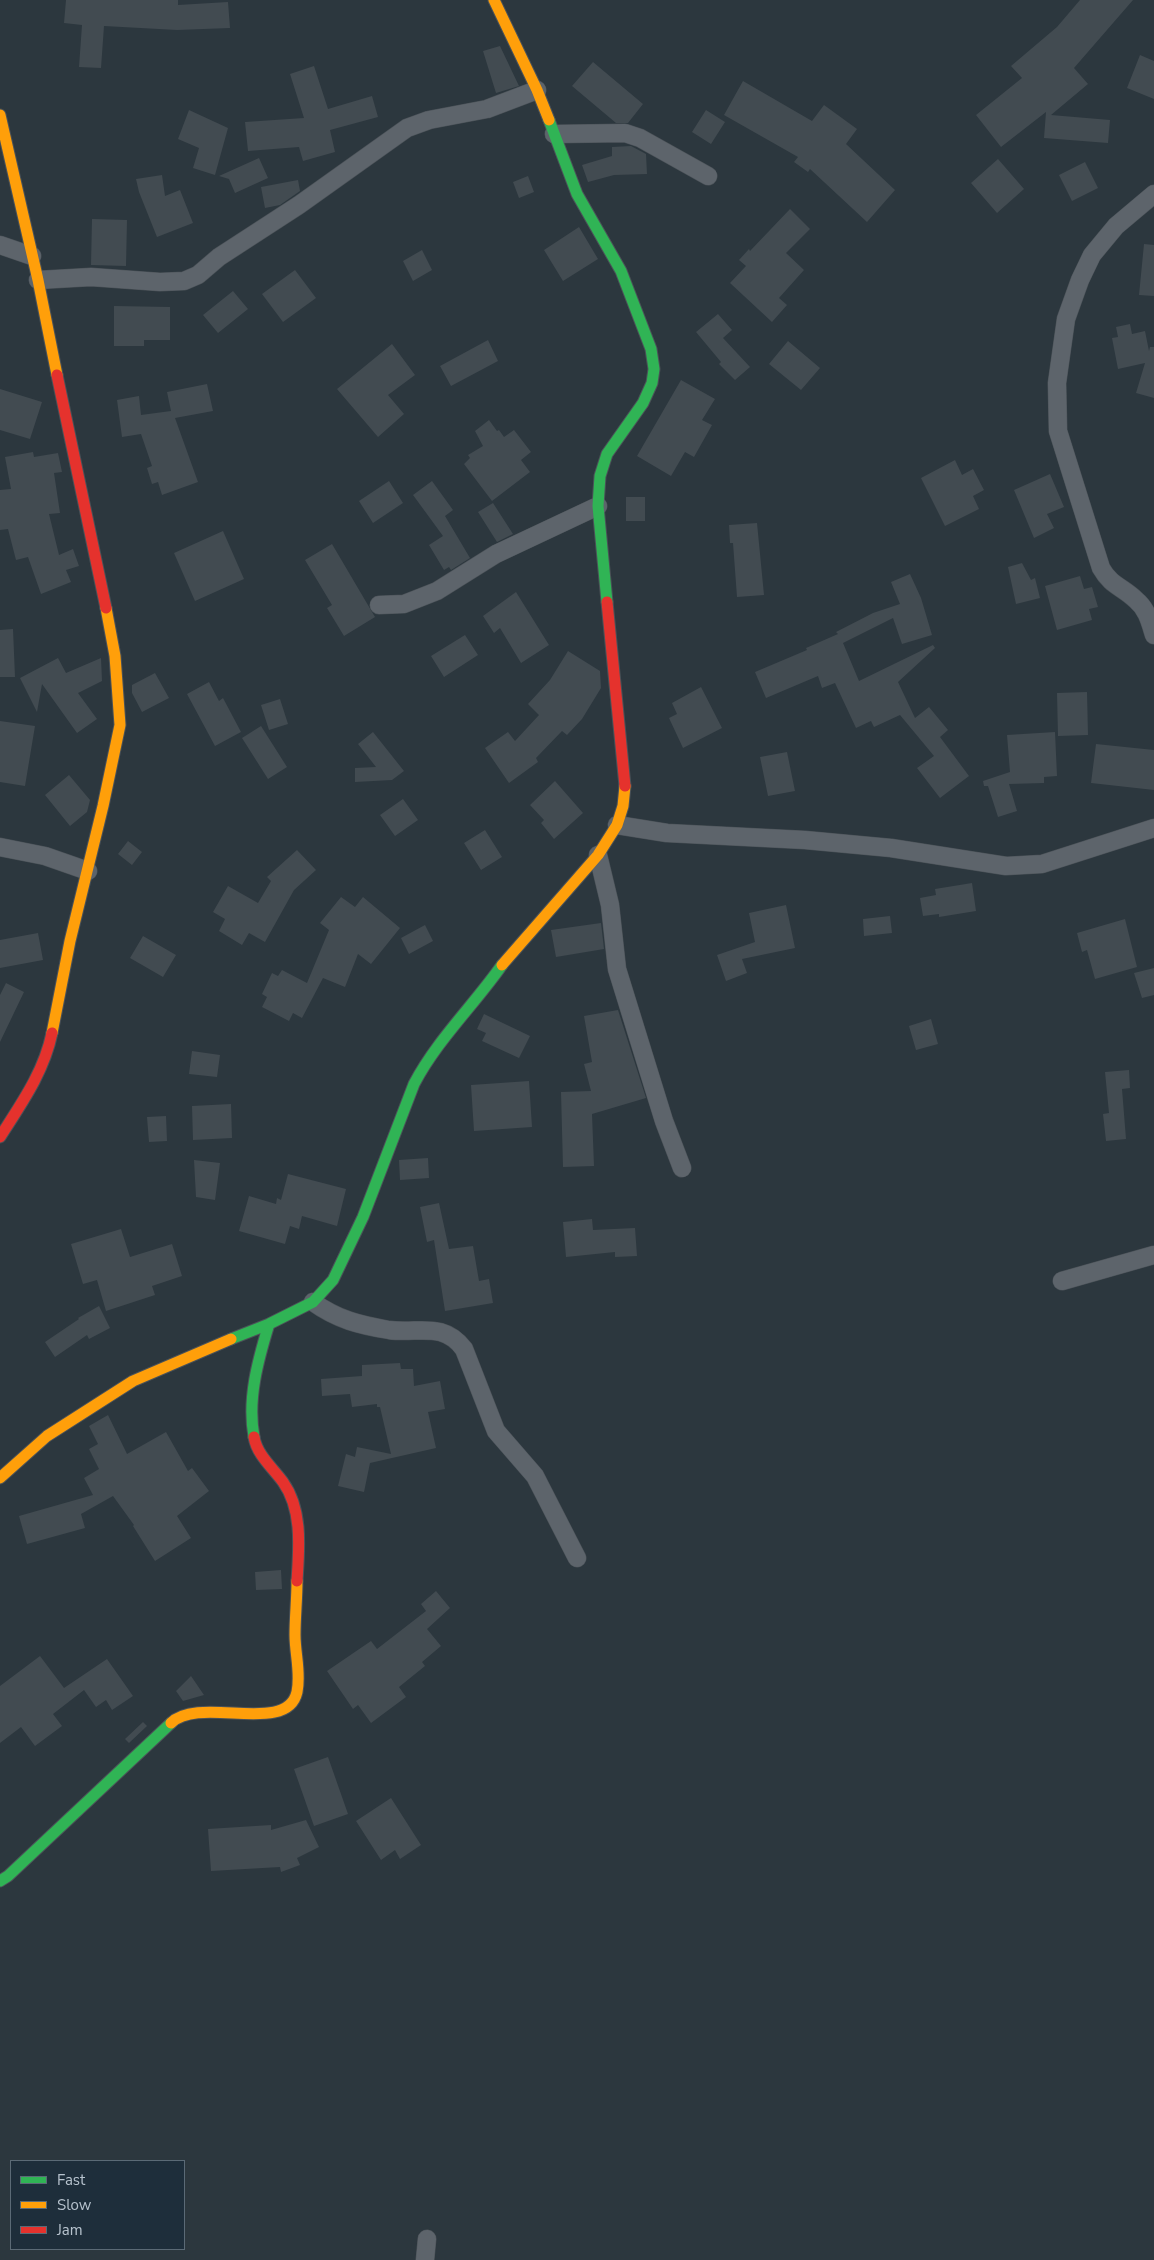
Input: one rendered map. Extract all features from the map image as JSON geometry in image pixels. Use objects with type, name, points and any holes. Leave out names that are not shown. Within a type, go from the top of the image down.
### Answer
[{"type":"street","points":[[0,1478],[47,1436],[133,1381],[174,1362],[269,1324],[313,1302],[333,1280],[363,1217],[389,1145],[414,1084],[425,1063],[510,954],[598,855],[617,825],[623,806],[625,783],[598,506],[600,476],[607,454],[643,403],[652,383],[654,369],[651,349],[622,271],[577,194],[537,90],[494,0]]},
{"type":"street","points":[[38,280],[91,277],[160,282],[184,281],[198,275],[220,257],[299,205],[407,128],[429,120],[487,109],[537,90]]},
{"type":"street","points":[[0,115],[38,280],[115,656],[120,725],[88,871],[70,941],[48,1051],[32,1085],[0,1137]]},
{"type":"street","points":[[554,134],[625,133],[640,138],[708,176]]},
{"type":"street","points":[[1154,194],[1116,226],[1092,255],[1080,280],[1066,319],[1057,383],[1058,431],[1101,568],[1108,580],[1136,599],[1147,612],[1154,635]]},
{"type":"street","points":[[0,245],[32,256]]},
{"type":"street","points":[[379,605],[404,604],[437,590],[496,554],[598,506]]},
{"type":"street","points":[[617,825],[667,833],[805,840],[891,848],[1006,866],[1042,864],[1154,828]]},
{"type":"street","points":[[0,847],[45,856],[88,871]]},
{"type":"street","points":[[598,855],[610,905],[617,969],[652,1084],[682,1168]]},
{"type":"street","points":[[1062,1281],[1154,1255]]},
{"type":"street","points":[[313,1302],[331,1315],[352,1322],[391,1330],[438,1330],[448,1333],[457,1339],[464,1349],[496,1431],[535,1476],[577,1558]]},
{"type":"street","points":[[0,1881],[8,1876],[174,1720],[196,1710],[245,1714],[273,1713],[290,1704],[296,1698],[299,1688],[295,1634],[298,1526],[294,1503],[288,1487],[266,1465],[255,1444],[252,1428],[252,1392],[257,1365],[269,1324]]},
{"type":"street","points":[[425,2260],[427,2239]]},
{"type":"building","points":[[66,0],[178,0],[178,5],[228,2],[230,28],[177,30],[104,26],[101,68],[79,67],[82,25],[64,23]]},
{"type":"building","points":[[1080,0],[1133,0],[1074,68],[1088,84],[1051,115],[1110,120],[1108,143],[1044,138],[1046,112],[1001,147],[976,115],[1022,78],[1011,66],[1057,27]]},
{"type":"building","points":[[500,46],[519,86],[496,93],[483,51]]},
{"type":"building","points":[[1140,55],[1154,61],[1154,99],[1127,88]]},
{"type":"building","points":[[593,62],[643,104],[628,123],[616,123],[572,86]]},
{"type":"building","points":[[314,66],[328,109],[372,96],[378,117],[330,130],[335,152],[303,161],[299,147],[248,151],[245,122],[304,118],[290,74]]},
{"type":"building","points":[[743,81],[812,121],[824,105],[857,129],[846,144],[895,190],[867,222],[810,169],[808,172],[794,162],[798,157],[724,115]]},
{"type":"building","points":[[189,110],[228,128],[215,175],[193,168],[199,148],[178,139]]},
{"type":"building","points":[[706,110],[725,122],[711,144],[692,132]]},
{"type":"building","points":[[631,146],[646,154],[647,174],[614,175],[588,182],[582,165],[612,156],[612,147]]},
{"type":"building","points":[[259,158],[268,178],[235,193],[229,179],[219,176]]},
{"type":"building","points":[[998,159],[1024,189],[997,213],[971,183]]},
{"type":"building","points":[[1085,162],[1098,188],[1072,201],[1059,175]]},
{"type":"building","points":[[162,175],[165,196],[180,190],[193,223],[157,237],[139,192],[136,179]]},
{"type":"building","points":[[528,176],[534,192],[519,198],[513,182]]},
{"type":"building","points":[[298,180],[300,191],[280,205],[265,208],[261,187]]},
{"type":"building","points":[[790,209],[810,229],[786,253],[804,270],[779,298],[787,305],[772,322],[730,283],[746,266],[739,260]]},
{"type":"building","points":[[92,219],[127,220],[126,266],[91,265]]},
{"type":"building","points":[[579,227],[598,259],[563,281],[544,250]]},
{"type":"building","points":[[1144,244],[1154,245],[1154,296],[1139,295]]},
{"type":"building","points":[[422,250],[432,270],[413,281],[403,261]]},
{"type":"building","points":[[295,270],[316,298],[283,322],[262,294]]},
{"type":"building","points":[[233,291],[248,309],[218,333],[203,315]]},
{"type":"building","points":[[114,306],[170,307],[170,340],[144,340],[144,346],[114,346]]},
{"type":"building","points":[[718,314],[732,330],[723,338],[750,367],[735,380],[719,364],[721,362],[696,332]]},
{"type":"building","points":[[1130,324],[1132,334],[1145,331],[1149,351],[1150,347],[1154,347],[1154,398],[1136,393],[1145,363],[1118,369],[1112,338],[1118,337],[1116,327]]},
{"type":"building","points":[[488,340],[498,361],[451,386],[440,366]]},
{"type":"building","points":[[788,341],[820,368],[801,390],[769,364]]},
{"type":"building","points":[[392,344],[415,375],[388,395],[404,414],[378,437],[337,389]]},
{"type":"building","points":[[681,380],[715,399],[702,420],[712,425],[694,457],[685,452],[671,476],[637,456]]},
{"type":"building","points":[[207,384],[213,411],[175,418],[198,482],[162,495],[158,482],[152,484],[147,468],[152,466],[141,434],[122,437],[117,400],[139,396],[141,415],[171,411],[167,392]]},
{"type":"building","points":[[0,389],[42,402],[30,439],[0,430]]},
{"type":"building","points":[[489,420],[504,437],[514,430],[531,452],[521,460],[530,472],[492,501],[464,464],[470,458],[468,455],[483,446],[475,431]]},
{"type":"building","points":[[33,452],[34,457],[58,453],[62,472],[54,473],[60,513],[49,514],[59,555],[73,549],[79,566],[66,570],[71,582],[41,594],[28,557],[16,560],[8,529],[0,530],[0,490],[11,489],[5,457]]},
{"type":"building","points":[[955,460],[962,475],[973,469],[984,490],[973,496],[979,509],[945,526],[921,478]]},
{"type":"building","points":[[1050,474],[1064,507],[1047,514],[1054,528],[1034,538],[1014,490]]},
{"type":"building","points":[[389,481],[403,503],[373,523],[359,501]]},
{"type":"building","points":[[432,481],[453,510],[445,516],[470,558],[451,570],[449,567],[444,570],[429,545],[443,536],[413,495]]},
{"type":"building","points":[[626,497],[645,497],[645,521],[626,521]]},
{"type":"building","points":[[493,503],[513,534],[497,542],[478,512]]},
{"type":"building","points":[[757,523],[764,595],[737,597],[733,543],[730,543],[729,525]]},
{"type":"building","points":[[223,531],[244,579],[195,601],[174,553]]},
{"type":"building","points":[[332,544],[375,617],[344,636],[327,608],[332,605],[305,560]]},
{"type":"building","points":[[1022,563],[1031,580],[1035,578],[1040,598],[1016,604],[1008,567]]},
{"type":"building","points":[[910,574],[921,598],[932,635],[902,644],[893,618],[843,643],[859,681],[933,645],[935,648],[898,682],[915,718],[929,707],[948,730],[940,737],[969,776],[940,798],[917,768],[934,756],[900,715],[874,727],[871,721],[856,728],[835,683],[822,688],[818,676],[766,698],[755,672],[807,650],[806,648],[838,634],[836,632],[873,613],[900,604],[891,582]]},
{"type":"building","points":[[1080,576],[1084,589],[1092,587],[1098,607],[1089,609],[1092,620],[1057,630],[1045,586]]},
{"type":"building","points":[[516,592],[549,645],[521,663],[500,628],[494,633],[483,616]]},
{"type":"building","points":[[13,629],[15,677],[0,677],[0,630]]},
{"type":"building","points":[[465,635],[478,655],[444,677],[431,656]]},
{"type":"building","points":[[568,651],[600,671],[601,688],[582,719],[567,735],[562,731],[536,758],[538,762],[509,783],[485,748],[508,732],[515,741],[539,715],[528,704],[550,680]]},
{"type":"building","points":[[58,658],[66,673],[101,658],[102,681],[78,693],[97,719],[77,733],[42,684],[37,712],[20,678]]},
{"type":"building","points":[[155,673],[169,698],[142,712],[132,693],[132,685]]},
{"type":"building","points":[[209,682],[219,701],[223,698],[241,732],[215,746],[187,694]]},
{"type":"building","points":[[701,687],[722,728],[683,748],[669,718],[677,714],[672,703]]},
{"type":"building","points":[[1087,692],[1088,735],[1058,736],[1057,693]]},
{"type":"building","points":[[280,699],[288,724],[269,730],[261,705]]},
{"type":"building","points":[[0,721],[35,726],[25,786],[0,782]]},
{"type":"building","points":[[261,726],[287,767],[268,779],[242,738]]},
{"type":"building","points":[[373,732],[404,771],[392,780],[355,782],[355,768],[376,767],[358,744]]},
{"type":"building","points":[[1055,732],[1057,776],[1044,777],[1044,783],[1009,784],[1017,811],[998,817],[988,786],[984,786],[983,781],[1010,772],[1007,735]]},
{"type":"building","points":[[1096,744],[1154,750],[1154,790],[1091,783]]},
{"type":"building","points":[[787,752],[795,791],[768,796],[760,757]]},
{"type":"building","points":[[69,775],[90,800],[87,812],[70,826],[45,795]]},
{"type":"building","points":[[555,781],[583,813],[554,839],[541,823],[544,820],[530,805]]},
{"type":"building","points":[[403,799],[418,820],[395,836],[380,815]]},
{"type":"building","points":[[485,830],[502,857],[481,870],[464,843]]},
{"type":"building","points":[[128,841],[142,852],[132,865],[118,854]]},
{"type":"building","points":[[297,850],[316,870],[294,890],[265,942],[249,933],[242,945],[219,931],[225,919],[213,912],[228,886],[258,903],[271,881],[267,877]]},
{"type":"building","points":[[972,883],[976,911],[939,917],[939,914],[923,916],[920,898],[936,895],[935,889]]},
{"type":"building","points":[[341,897],[355,907],[363,897],[400,928],[371,964],[358,954],[345,987],[323,978],[302,1018],[293,1013],[289,1021],[262,1007],[267,997],[262,994],[272,973],[278,976],[282,970],[307,983],[329,930],[320,923]]},
{"type":"building","points":[[786,905],[795,948],[742,959],[747,973],[726,981],[717,955],[755,942],[749,913]]},
{"type":"building","points":[[890,916],[892,933],[864,936],[863,919]]},
{"type":"building","points":[[1125,919],[1137,967],[1095,979],[1087,950],[1082,952],[1077,933]]},
{"type":"building","points":[[601,923],[604,949],[556,957],[551,930]]},
{"type":"building","points":[[425,925],[433,941],[409,954],[401,938]]},
{"type":"building","points":[[38,933],[43,960],[0,968],[0,940]]},
{"type":"building","points":[[143,936],[176,955],[163,977],[130,958]]},
{"type":"building","points":[[1154,968],[1154,995],[1142,998],[1134,973]]},
{"type":"building","points":[[6,983],[24,992],[0,1042],[0,995]]},
{"type":"building","points":[[618,1010],[646,1098],[592,1114],[594,1166],[563,1167],[561,1092],[591,1091],[584,1064],[592,1062],[584,1016]]},
{"type":"building","points":[[484,1014],[530,1036],[519,1058],[482,1041],[486,1033],[477,1029]]},
{"type":"building","points":[[931,1019],[938,1044],[916,1050],[909,1026]]},
{"type":"building","points":[[192,1051],[220,1055],[217,1077],[189,1074]]},
{"type":"building","points":[[1129,1070],[1130,1088],[1122,1089],[1126,1139],[1106,1141],[1103,1114],[1109,1113],[1105,1072]]},
{"type":"building","points":[[529,1081],[532,1127],[474,1131],[471,1085]]},
{"type":"building","points":[[231,1104],[232,1138],[193,1140],[192,1106]]},
{"type":"building","points":[[166,1116],[167,1141],[149,1142],[147,1117]]},
{"type":"building","points":[[428,1158],[429,1178],[400,1180],[399,1160]]},
{"type":"building","points":[[194,1160],[220,1163],[215,1200],[196,1197]]},
{"type":"building","points":[[288,1174],[346,1189],[337,1226],[302,1216],[299,1229],[290,1226],[285,1244],[239,1231],[249,1196],[276,1204],[277,1198],[281,1200]]},
{"type":"building","points":[[439,1203],[449,1249],[473,1246],[479,1281],[489,1279],[493,1303],[445,1311],[434,1240],[427,1242],[420,1207]]},
{"type":"building","points":[[592,1219],[593,1230],[635,1228],[637,1256],[615,1257],[615,1252],[566,1257],[563,1222]]},
{"type":"building","points":[[121,1229],[130,1257],[172,1244],[182,1276],[152,1286],[155,1295],[106,1311],[97,1280],[83,1284],[71,1244]]},
{"type":"building","points":[[99,1306],[110,1328],[89,1339],[87,1335],[55,1357],[45,1342],[78,1318]]},
{"type":"building","points":[[400,1363],[401,1369],[413,1369],[414,1386],[440,1381],[445,1409],[428,1412],[436,1448],[370,1463],[364,1492],[338,1486],[346,1454],[355,1457],[357,1447],[391,1454],[380,1407],[377,1407],[377,1404],[352,1407],[350,1394],[322,1396],[321,1379],[362,1376],[362,1365]]},
{"type":"building","points":[[108,1415],[127,1454],[166,1432],[188,1471],[192,1468],[209,1491],[177,1516],[191,1538],[155,1561],[134,1525],[113,1496],[81,1514],[85,1528],[27,1544],[19,1516],[93,1495],[84,1478],[99,1469],[89,1449],[98,1444],[89,1426]]},
{"type":"building","points":[[281,1570],[282,1589],[256,1590],[255,1572]]},
{"type":"building","points":[[436,1591],[450,1608],[427,1629],[441,1646],[422,1662],[425,1666],[399,1687],[406,1697],[371,1723],[358,1705],[353,1709],[327,1671],[371,1641],[377,1649],[426,1611],[421,1604]]},
{"type":"building","points":[[40,1656],[64,1688],[107,1659],[133,1696],[112,1710],[106,1700],[96,1707],[84,1690],[53,1714],[62,1726],[35,1746],[21,1727],[0,1743],[0,1686]]},
{"type":"building","points":[[191,1676],[204,1695],[183,1701],[176,1691]]},
{"type":"building","points":[[143,1722],[147,1726],[129,1743],[125,1739]]},
{"type":"building","points":[[328,1757],[348,1814],[314,1826],[294,1769]]},
{"type":"building","points":[[391,1798],[421,1845],[400,1859],[395,1850],[381,1860],[356,1821]]},
{"type":"building","points":[[306,1820],[319,1847],[297,1858],[300,1865],[281,1872],[280,1867],[211,1871],[208,1829],[271,1825],[271,1830]]},
{"type":"traffic: fast","points":[[549,120],[577,194],[621,271],[651,349],[654,369],[652,383],[643,403],[607,454],[600,476],[598,506],[607,602]]},
{"type":"traffic: fast","points":[[231,1339],[269,1324],[313,1302],[333,1280],[363,1217],[414,1084],[434,1052],[502,965]]},
{"type":"traffic: fast","points":[[254,1437],[252,1423],[253,1394],[261,1352],[269,1324]]},
{"type":"traffic: fast","points":[[0,1881],[8,1876],[171,1723]]},
{"type":"traffic: slow","points":[[494,0],[537,90],[549,120]]},
{"type":"traffic: slow","points":[[0,115],[38,280],[57,375]]},
{"type":"traffic: slow","points":[[52,1033],[70,941],[103,806],[120,725],[115,656],[106,608]]},
{"type":"traffic: slow","points":[[502,965],[598,855],[617,825],[623,806],[625,786]]},
{"type":"traffic: slow","points":[[0,1478],[47,1436],[133,1381],[231,1339]]},
{"type":"traffic: slow","points":[[171,1723],[184,1715],[221,1712],[260,1714],[277,1711],[290,1705],[297,1692],[298,1685],[295,1635],[297,1581]]},
{"type":"traffic: jam","points":[[57,375],[106,608]]},
{"type":"traffic: jam","points":[[607,602],[625,786]]},
{"type":"traffic: jam","points":[[0,1137],[38,1074],[52,1033]]},
{"type":"traffic: jam","points":[[254,1437],[258,1450],[283,1482],[294,1505],[298,1530],[297,1581]]}]
